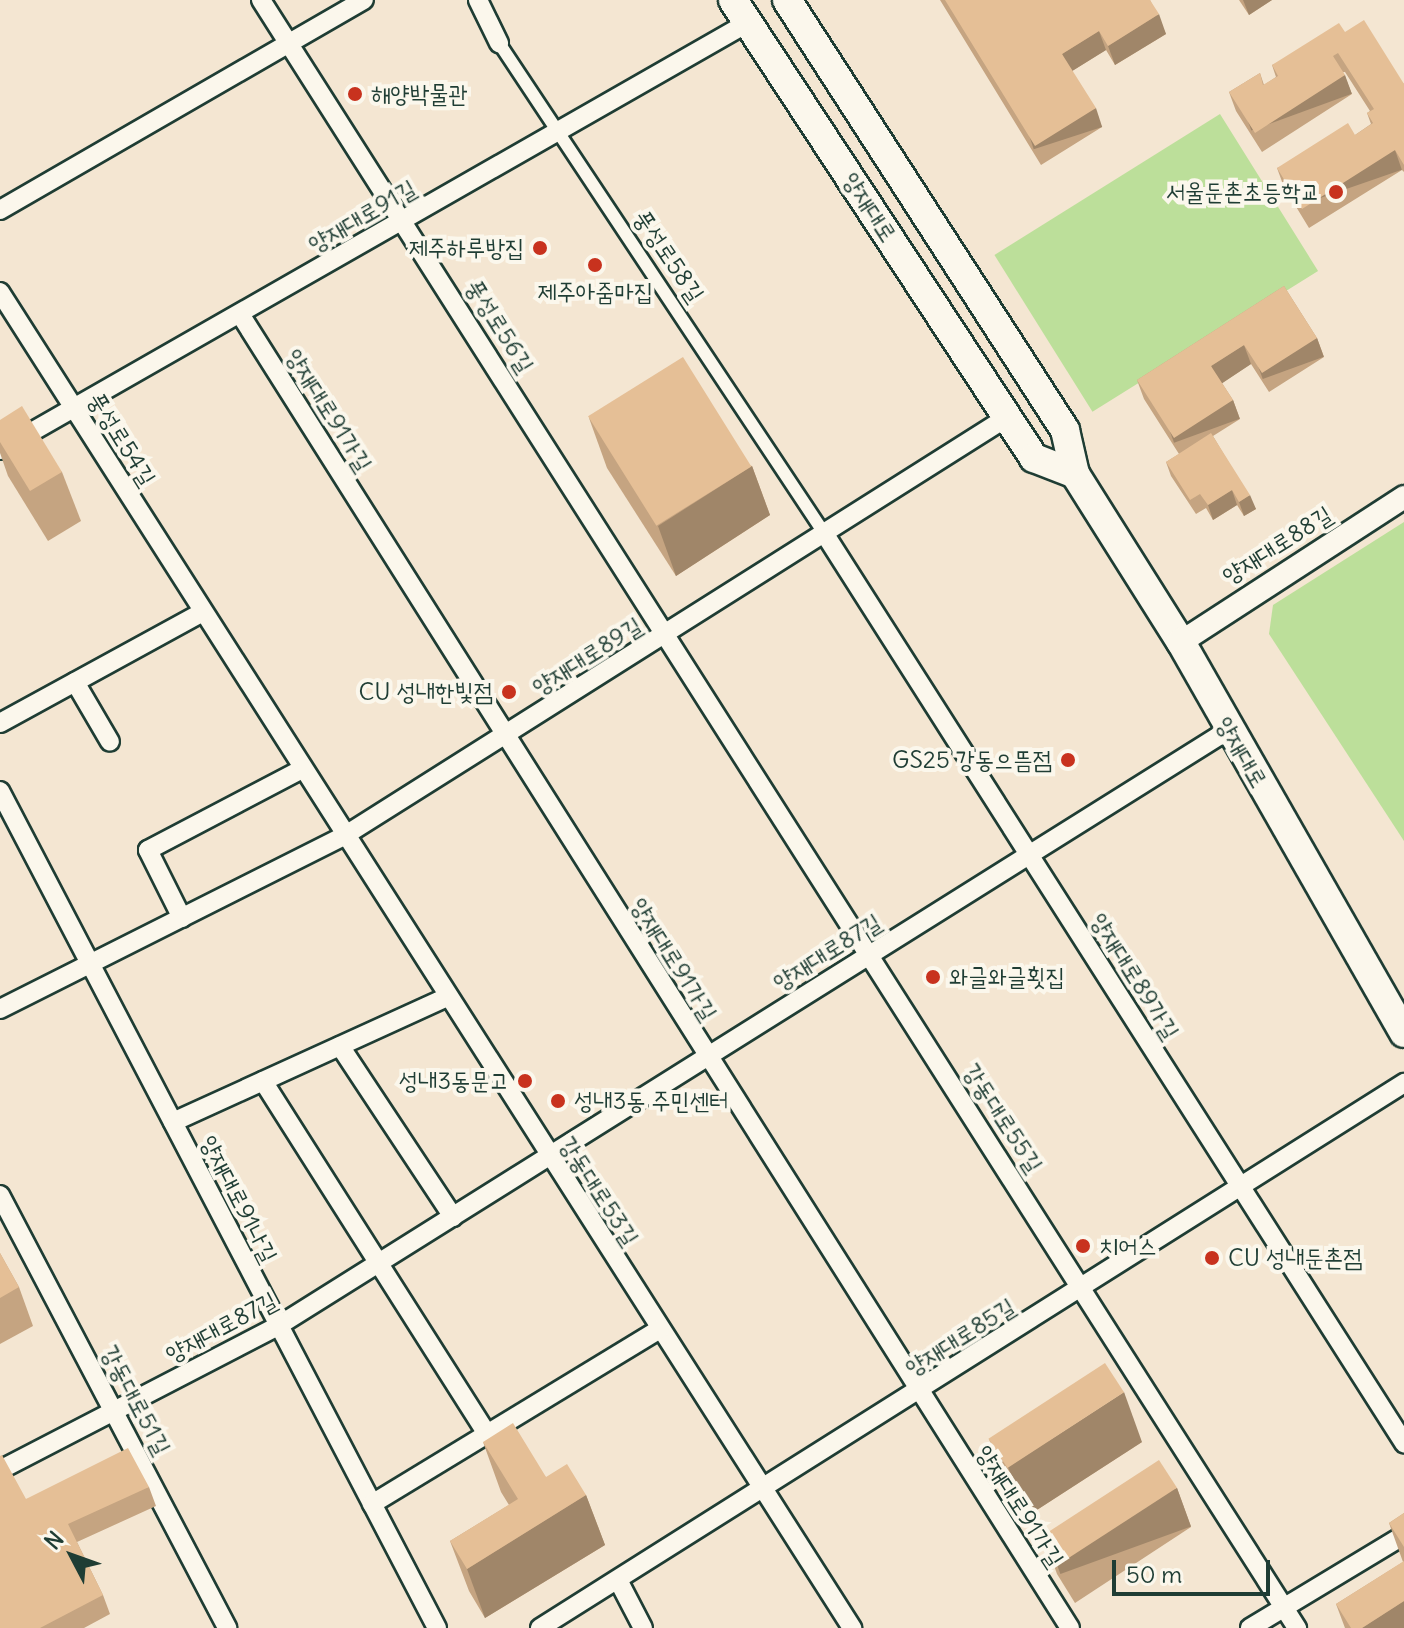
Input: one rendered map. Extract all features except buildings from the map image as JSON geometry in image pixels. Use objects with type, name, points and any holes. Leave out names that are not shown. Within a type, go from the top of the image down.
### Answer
[{"type":"main road","name":"양재대로","points":[[787,0],[1065,430],[1075,474],[1181,642],[1228,730],[1404,1033]]},
{"type":"main road","name":"양재대로","points":[[740,11],[1034,458],[1075,474]]},
{"type":"street","name":"풍성로56길","points":[[261,0],[667,634]]},
{"type":"street","points":[[0,210],[364,0]]},
{"type":"street","name":"풍성로58길","points":[[478,0],[499,43],[826,536]]},
{"type":"street","name":"양재대로91길","points":[[0,450],[557,131],[740,11]]},
{"type":"street","name":"풍성로54길","points":[[0,292],[344,836]]},
{"type":"street","name":"양재대로91가길","points":[[240,314],[918,1392],[1070,1628]]},
{"type":"street","name":"양재대로89길","points":[[0,1009],[344,836],[826,536],[1006,418]]},
{"type":"street","name":"양재대로88길","points":[[1181,642],[1404,497]]},
{"type":"street","name":"양재대로89가길","points":[[826,536],[1404,1443]]},
{"type":"street","points":[[0,723],[203,612]]},
{"type":"street","name":"강동대로55길","points":[[667,634],[868,954],[1084,1286],[1297,1628]]},
{"type":"street","points":[[75,682],[110,742]]},
{"type":"street","name":"양재대로87길","points":[[0,1470],[278,1326],[1228,730]]},
{"type":"street","points":[[182,918],[148,850],[302,769]]},
{"type":"street","name":"양재대로91나길","points":[[0,791],[437,1628]]},
{"type":"street","name":"강동대로53길","points":[[344,836],[548,1157],[766,1489],[852,1628]]},
{"type":"street","points":[[173,1122],[447,997]]},
{"type":"street","points":[[340,1046],[453,1217]]},
{"type":"street","points":[[263,1081],[376,1265],[487,1434]]},
{"type":"street","name":"양재대로85길","points":[[540,1628],[766,1489],[1404,1083]]},
{"type":"street","name":"강동대로51길","points":[[0,1195],[227,1628]]},
{"type":"street","points":[[372,1504],[660,1329]]},
{"type":"street","points":[[1250,1628],[1404,1535]]},
{"type":"street","points":[[618,1580],[643,1628]]},
{"type":"green space","points":[[1220,114],[1318,271],[1092,412],[994,255]]},
{"type":"green space","points":[[1404,522],[1404,841],[1269,634],[1273,605]]},
{"type":"place","name":"해양박물관","points":[[355,94]]},
{"type":"place","name":"서울둔촌초등학교","points":[[1336,192]]},
{"type":"place","name":"제주하루방집","points":[[540,248]]},
{"type":"place","name":"제주아줌마집","points":[[595,265]]},
{"type":"place","name":"CU 성내한빛점","points":[[509,692]]},
{"type":"place","name":"GS25 강동으뜸점","points":[[1068,760]]},
{"type":"place","name":"와글와글횟집","points":[[933,977]]},
{"type":"place","name":"성내3동문고","points":[[525,1081]]},
{"type":"place","name":"성내3동 주민센터","points":[[558,1101]]},
{"type":"place","name":"치어스","points":[[1083,1246]]},
{"type":"place","name":"CU 성내둔촌점","points":[[1212,1258]]}]
